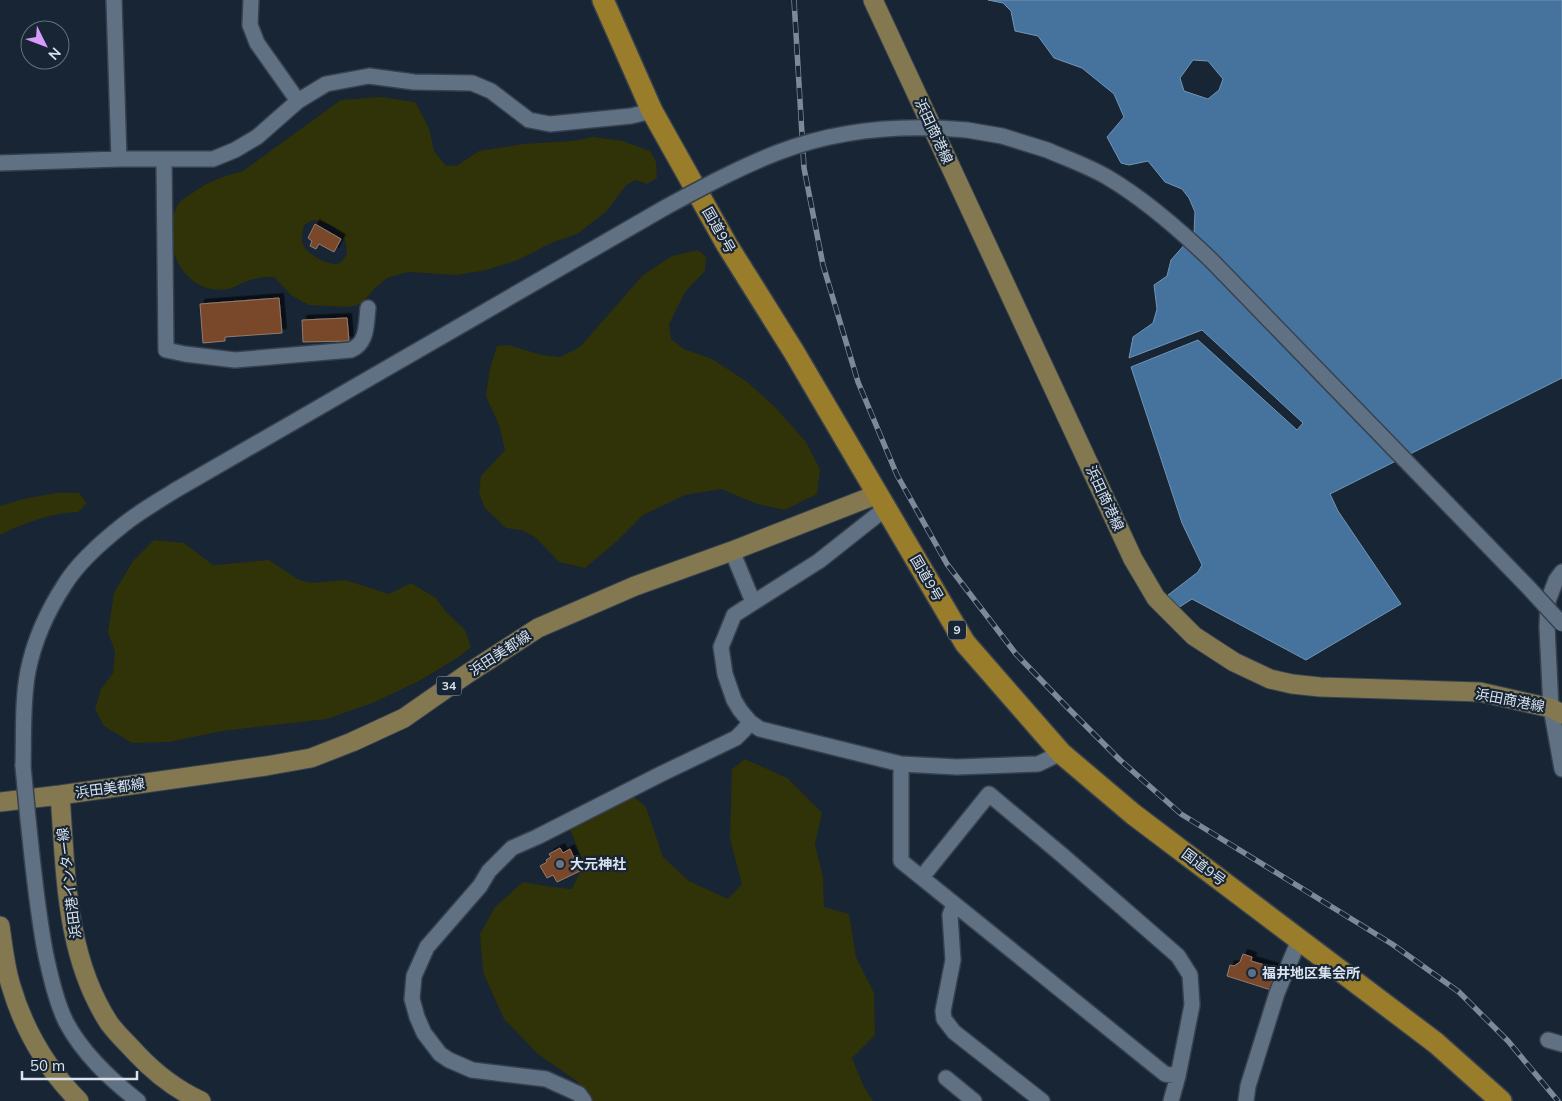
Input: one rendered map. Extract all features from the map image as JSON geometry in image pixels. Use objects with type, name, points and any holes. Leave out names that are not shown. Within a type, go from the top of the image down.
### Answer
[{"type":"highway","name":"国道9号","points":[[603,0],[652,111],[727,245],[794,352],[965,643],[1062,754],[1132,814],[1436,1043],[1501,1101]]},
{"type":"main road","name":"浜田商港線","points":[[873,0],[1133,559],[1156,598],[1194,636],[1213,650],[1270,679],[1320,687],[1480,692],[1557,711]]},
{"type":"main road","name":"浜田美都線","points":[[0,802],[266,766],[311,758],[352,742],[404,718],[538,628],[635,586],[732,550],[882,501]]},
{"type":"main road","name":"浜田港インター線","points":[[60,795],[69,903],[74,936],[83,969],[95,996],[110,1024],[146,1063],[172,1084],[201,1101]]},
{"type":"main road","points":[[0,926],[11,986],[36,1046],[54,1074],[79,1101]]},
{"type":"street","points":[[114,0],[119,159]]},
{"type":"street","points":[[251,0],[250,25],[257,44],[298,101]]},
{"type":"street","points":[[0,163],[119,159],[213,159],[234,150],[257,136],[298,101],[326,84],[369,76],[414,82],[472,83],[491,91],[529,120],[550,124],[631,116],[652,111]]},
{"type":"street","points":[[138,1101],[112,1081],[86,1052],[66,1022],[52,984],[43,940],[23,766],[25,698],[28,671],[35,644],[45,620],[65,583],[85,560],[123,525],[174,491],[666,206],[742,167],[780,151],[831,136],[877,129],[942,128],[967,130],[1002,136],[1047,150],[1087,167],[1123,187],[1144,201],[1186,236],[1562,624]]},
{"type":"street","points":[[164,160],[166,350],[235,360],[351,350],[358,347],[365,335],[368,308]]},
{"type":"street","points":[[882,501],[819,561],[734,615],[721,647],[725,674],[734,700],[744,716],[760,729],[901,764],[957,767],[1038,764],[1062,754]]},
{"type":"street","points":[[732,550],[753,602]]},
{"type":"street","points":[[1562,572],[1556,580],[1548,601],[1548,628],[1562,769]]},
{"type":"street","points":[[584,1101],[579,1094],[546,1079],[472,1070],[440,1054],[424,1034],[416,1016],[412,999],[414,976],[427,947],[480,886],[489,871],[512,848],[736,738],[750,722]]},
{"type":"street","points":[[901,764],[902,861],[1165,1074],[1178,1076]]},
{"type":"street","points":[[922,877],[989,794],[1178,956],[1190,975],[1192,1005],[1171,1101]]},
{"type":"street","points":[[954,904],[950,915],[953,960],[943,1012],[944,1019],[954,1032],[1042,1101]]},
{"type":"street","points":[[1246,1101],[1248,1086],[1278,993],[1298,940]]},
{"type":"street","points":[[946,1078],[974,1101]]},
{"type":"shaded area","points":[[381,97],[415,102],[429,128],[434,151],[446,166],[458,165],[479,151],[523,144],[572,141],[593,137],[623,141],[650,151],[656,162],[657,178],[647,184],[636,180],[626,185],[606,212],[577,234],[551,243],[518,260],[487,270],[457,275],[408,272],[387,278],[361,304],[349,307],[309,305],[291,295],[274,277],[257,278],[225,290],[219,290],[199,285],[189,277],[180,267],[174,255],[171,241],[173,215],[179,203],[209,183],[243,171],[341,100]],"holes":[[[313,220],[328,224],[342,234],[345,239],[347,254],[340,263],[331,264],[325,262],[305,249],[302,242],[304,225]]]},
{"type":"shaded area","points":[[698,250],[706,257],[705,271],[685,292],[669,324],[671,339],[684,349],[712,359],[746,381],[774,406],[806,442],[820,469],[817,494],[785,510],[757,504],[721,489],[685,495],[643,515],[617,541],[585,568],[559,562],[535,537],[521,530],[506,528],[485,508],[479,493],[481,476],[505,450],[499,425],[486,396],[490,368],[497,346],[508,345],[542,355],[560,357],[580,347],[643,275],[672,256]]},
{"type":"shaded area","points":[[56,493],[79,493],[87,503],[78,512],[38,519],[0,535],[0,506],[23,499]]},
{"type":"shaded area","points":[[154,540],[184,543],[213,565],[269,560],[299,580],[312,583],[345,580],[389,594],[411,583],[436,598],[446,612],[465,630],[471,647],[457,658],[419,681],[375,702],[327,719],[222,731],[169,742],[132,743],[104,726],[95,709],[101,689],[113,673],[115,652],[108,632],[114,593],[133,561]]},
{"type":"shaded area","points":[[745,759],[787,778],[822,813],[815,844],[823,877],[824,907],[849,914],[856,957],[874,993],[875,1035],[852,1058],[864,1087],[873,1101],[591,1101],[578,1082],[538,1054],[504,1019],[483,972],[480,934],[495,907],[523,882],[572,889],[584,864],[569,827],[633,796],[646,807],[663,857],[689,881],[728,899],[742,884],[730,839],[732,769]]},
{"type":"water","points":[[988,0],[1562,0],[1562,378],[1330,494],[1338,511],[1401,604],[1306,660],[1192,599],[1178,608],[1168,595],[1198,572],[1202,565],[1182,523],[1131,367],[1198,340],[1297,430],[1303,423],[1202,330],[1129,358],[1133,337],[1153,323],[1157,309],[1154,285],[1167,276],[1171,260],[1194,234],[1195,212],[1189,198],[1182,189],[1165,182],[1148,161],[1129,165],[1121,163],[1107,137],[1124,117],[1114,94],[1082,68],[1054,58],[1038,36],[1015,31],[1011,11],[1003,3]],"holes":[[[1193,60],[1208,61],[1223,79],[1219,90],[1208,99],[1184,91],[1180,78]]]},
{"type":"building","points":[[315,224],[341,239],[334,252],[319,244],[316,249],[310,246],[312,241],[308,238]]},
{"type":"building","points":[[279,298],[282,333],[225,337],[225,341],[203,343],[200,304]]},
{"type":"building","points":[[347,318],[349,341],[303,342],[302,320]]},
{"type":"building","name":"大元神社","points":[[560,848],[563,853],[570,849],[580,871],[557,882],[553,875],[547,878],[540,866],[551,857],[549,854]]},
{"type":"building","name":"福井地区集会所","points":[[1243,954],[1252,957],[1251,961],[1278,969],[1271,990],[1227,976],[1230,965],[1234,966],[1240,962]]},
{"type":"railway","points":[[794,0],[804,168],[823,265],[858,382],[897,475],[947,564],[1016,654],[1120,760],[1181,814],[1392,944],[1459,992],[1508,1041],[1558,1101]]},
{"type":"place","name":"大元神社","points":[[560,864]]},
{"type":"place","name":"福井地区集会所","points":[[1252,973]]}]
